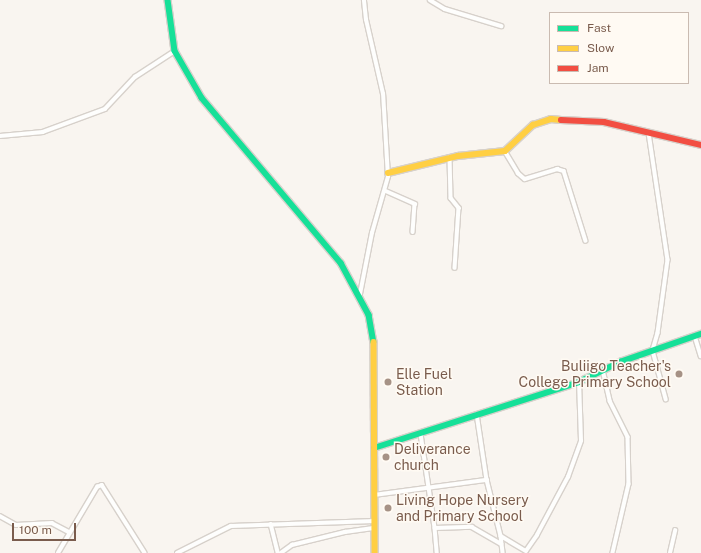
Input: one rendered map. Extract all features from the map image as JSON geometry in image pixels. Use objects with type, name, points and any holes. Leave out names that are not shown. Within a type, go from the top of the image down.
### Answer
[{"type":"street","points":[[168,0],[175,51],[202,98],[341,263],[360,294],[369,315],[374,344],[375,553]]},
{"type":"street","points":[[360,294],[372,233],[386,191],[388,173],[383,94],[366,20],[364,0]]},
{"type":"street","points":[[430,0],[445,9],[501,26]]},
{"type":"street","points":[[0,136],[43,132],[105,109],[135,77],[175,51]]},
{"type":"street","points":[[388,173],[450,157],[505,151],[533,125],[551,119],[604,122],[701,145]]},
{"type":"street","points":[[649,133],[668,260],[658,333],[653,351],[666,399]]},
{"type":"street","points":[[505,151],[518,172],[525,178],[557,169],[564,171],[586,241]]},
{"type":"street","points":[[450,157],[451,198],[459,208],[455,268]]},
{"type":"street","points":[[386,191],[415,204],[413,232]]},
{"type":"street","points":[[374,448],[579,382],[603,370],[698,335],[701,356]]},
{"type":"street","points":[[603,370],[610,401],[628,437],[629,484],[613,553]]},
{"type":"street","points":[[526,551],[537,535],[578,454],[582,427],[579,382]]},
{"type":"street","points":[[477,414],[487,480],[501,536],[503,553]]},
{"type":"street","points":[[421,434],[430,487],[437,553]]},
{"type":"street","points":[[374,495],[487,480]]},
{"type":"street","points":[[58,553],[69,532],[97,487],[102,484],[145,553]]},
{"type":"street","points":[[0,516],[16,525],[52,523],[69,532]]},
{"type":"street","points":[[177,553],[231,526],[374,521]]},
{"type":"street","points":[[271,524],[280,553],[292,545],[345,532],[375,528]]},
{"type":"street","points":[[435,528],[472,527],[502,544]]},
{"type":"street","points":[[670,553],[675,531]]},
{"type":"street","points":[[501,536],[531,553]]},
{"type":"traffic: fast","points":[[168,0],[175,51],[202,98],[341,263],[369,315],[374,342]]},
{"type":"traffic: fast","points":[[374,448],[579,382],[620,362],[701,334]]},
{"type":"traffic: slow","points":[[388,173],[458,156],[505,151],[533,125],[551,119],[561,120]]},
{"type":"traffic: slow","points":[[374,342],[375,553]]},
{"type":"traffic: jam","points":[[561,120],[604,122],[701,145]]},
{"type":"place","name":"Buliigo Teacher's College Primary School","points":[[679,374]]},
{"type":"place","name":"Elle Fuel Station","points":[[388,382]]},
{"type":"place","name":"Deliverance church","points":[[386,457]]},
{"type":"place","name":"Living Hope Nursery and Primary School","points":[[388,508]]}]
